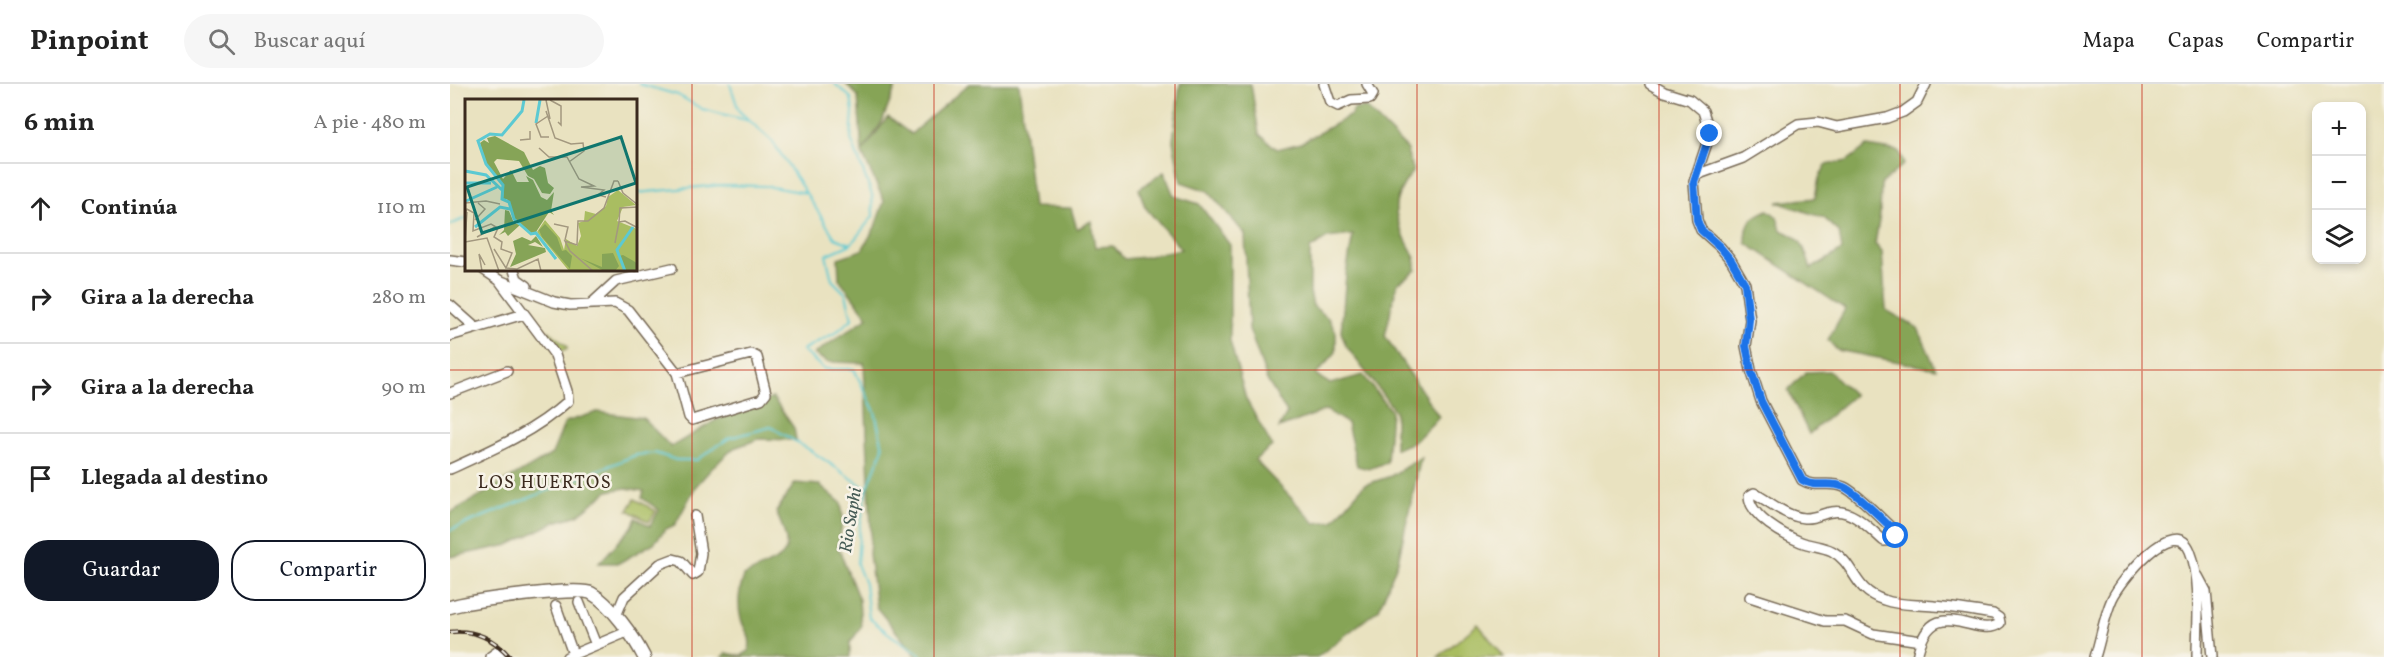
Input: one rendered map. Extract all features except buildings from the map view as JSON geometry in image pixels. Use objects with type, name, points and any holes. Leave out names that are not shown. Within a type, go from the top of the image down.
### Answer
[{"type":"main road","points":[[450,607],[465,602],[575,590],[591,593],[616,616],[644,657]]},
{"type":"street","points":[[1324,84],[1330,102],[1338,106],[1351,100],[1370,99],[1373,94],[1367,84]]},
{"type":"street","points":[[1650,84],[1664,92],[1690,100],[1703,111],[1710,134],[1694,187],[1697,220],[1701,230],[1731,260],[1745,284],[1749,320],[1746,346],[1751,370],[1761,401],[1802,480],[1810,485],[1832,483],[1845,488],[1895,531],[1896,536],[1894,540],[1884,541],[1859,519],[1843,512],[1834,511],[1814,518],[1793,515],[1754,493],[1749,496],[1751,506],[1757,514],[1799,542],[1834,552],[1851,570],[1857,582],[1873,596],[1905,605],[1935,606],[1993,614],[1999,618],[2000,623],[1991,627],[1955,621],[1936,623],[1929,628],[1921,641],[1917,657]]},
{"type":"street","points":[[1696,175],[1743,158],[1798,124],[1818,122],[1838,127],[1887,118],[1917,102],[1926,84]]},
{"type":"street","points":[[450,260],[465,262]]},
{"type":"street","points":[[591,304],[616,281],[672,268]]},
{"type":"street","points":[[487,272],[498,280],[562,304],[615,303],[628,310],[677,373],[689,417],[692,420],[761,399],[766,393],[757,357],[751,354],[677,373]]},
{"type":"street","points":[[514,272],[517,279],[526,284],[528,291]]},
{"type":"street","points":[[450,469],[482,455],[532,427],[567,401],[567,391],[555,355],[498,280]]},
{"type":"street","points":[[450,305],[476,328]]},
{"type":"street","points":[[450,336],[524,314]]},
{"type":"street","points":[[450,393],[507,371]]},
{"type":"street","points":[[616,616],[624,597],[660,564],[673,559],[681,561],[693,575],[698,572],[701,553],[695,516]]},
{"type":"street","points":[[2094,657],[2111,600],[2120,584],[2151,551],[2173,538],[2182,541],[2190,550],[2195,572],[2197,657]]},
{"type":"street","points":[[2195,572],[2206,591],[2212,657]]},
{"type":"street","points":[[1750,597],[1830,623],[1845,621],[1873,634],[1921,641]]},
{"type":"street","points":[[579,602],[596,645]]},
{"type":"street","points":[[556,606],[570,656],[627,632]]},
{"type":"street","points":[[490,657],[497,652],[502,657]]},
{"type":"green space","points":[[846,84],[897,84],[882,122],[863,151],[888,117],[911,134],[969,84],[1019,84],[1033,207],[1071,208],[1077,229],[1091,221],[1095,247],[1113,246],[1124,259],[1181,249],[1145,207],[1139,189],[1164,172],[1174,196],[1199,204],[1230,245],[1230,341],[1246,399],[1272,446],[1255,460],[1315,523],[1333,521],[1364,485],[1391,476],[1421,457],[1398,561],[1379,609],[1317,657],[917,657],[876,607],[869,554],[871,530],[864,363],[827,362],[814,354],[868,317],[839,279],[838,258],[862,250],[875,227],[884,201],[862,153],[858,96]]},
{"type":"green space","points":[[1180,84],[1251,84],[1259,134],[1277,149],[1301,143],[1351,115],[1354,109],[1366,108],[1406,148],[1413,171],[1397,198],[1396,214],[1402,233],[1414,257],[1416,270],[1397,284],[1385,336],[1439,417],[1414,442],[1395,449],[1395,411],[1346,346],[1341,332],[1346,274],[1353,235],[1327,238],[1310,249],[1310,292],[1313,306],[1328,318],[1336,332],[1336,352],[1316,375],[1330,384],[1363,375],[1391,411],[1387,462],[1369,469],[1357,466],[1347,423],[1326,410],[1279,428],[1287,413],[1267,380],[1249,329],[1245,234],[1208,191],[1181,182],[1173,141]]},
{"type":"green space","points":[[1867,146],[1899,151],[1904,164],[1881,184],[1880,215],[1875,244],[1882,252],[1886,310],[1918,328],[1936,369],[1837,350],[1828,340],[1845,309],[1746,243],[1750,222],[1768,210],[1777,217],[1781,230],[1799,240],[1811,269],[1842,250],[1839,232],[1824,218],[1777,202],[1815,198],[1819,178],[1826,165],[1847,161]]},
{"type":"green space","points":[[549,331],[567,346],[567,349],[558,352],[545,334]]},
{"type":"green space","points":[[1829,371],[1854,395],[1809,434],[1788,390],[1806,372]]},
{"type":"green space","points":[[773,398],[794,428],[796,440],[759,439],[734,448],[696,486],[675,525],[666,529],[654,543],[619,563],[599,563],[632,527],[636,518],[650,526],[659,510],[642,498],[644,491],[626,488],[608,491],[578,515],[555,522],[509,545],[450,557],[450,513],[552,454],[565,422],[597,412],[643,418],[671,447],[716,420]]},
{"type":"green space","points":[[795,483],[820,485],[841,503],[843,519],[838,547],[859,600],[861,627],[850,643],[850,657],[722,657],[726,653],[741,656],[749,651],[749,637],[739,608],[742,581],[744,576],[778,559],[783,554],[786,539],[776,512]]},
{"type":"green space","points":[[635,499],[656,511],[649,522],[628,510]]},
{"type":"green space","points":[[1478,624],[1504,657],[1438,657]]},
{"type":"waterway","points":[[639,84],[678,95],[702,109],[750,121]]},
{"type":"waterway","points":[[730,84],[739,111],[773,142],[835,238],[851,244]]},
{"type":"waterway","name":"Rio Saphi","points":[[835,84],[851,98],[853,111],[851,139],[872,195],[873,216],[851,244],[826,255],[832,280],[846,294],[852,319],[835,333],[802,350],[824,369],[854,369],[875,412],[883,448],[867,489],[860,526],[857,564],[865,584],[869,618],[919,653],[921,657]]},
{"type":"waterway","points":[[638,193],[721,185],[766,186],[806,193]]},
{"type":"waterway","points":[[450,225],[465,218]]},
{"type":"waterway","points":[[450,530],[636,455],[655,453],[676,460],[697,460],[729,438],[771,427],[810,450],[867,489]]},
{"type":"railway","points":[[450,632],[467,632],[491,640],[510,657]]},
{"type":"district","name":"LOS HUERTOS","points":[[545,482]]},
{"type":"route","points":[[1710,134],[1694,182],[1697,220],[1701,230],[1731,260],[1745,284],[1749,320],[1746,346],[1761,401],[1802,480],[1810,485],[1819,486],[1832,483],[1845,488],[1895,531],[1896,536]]}]
